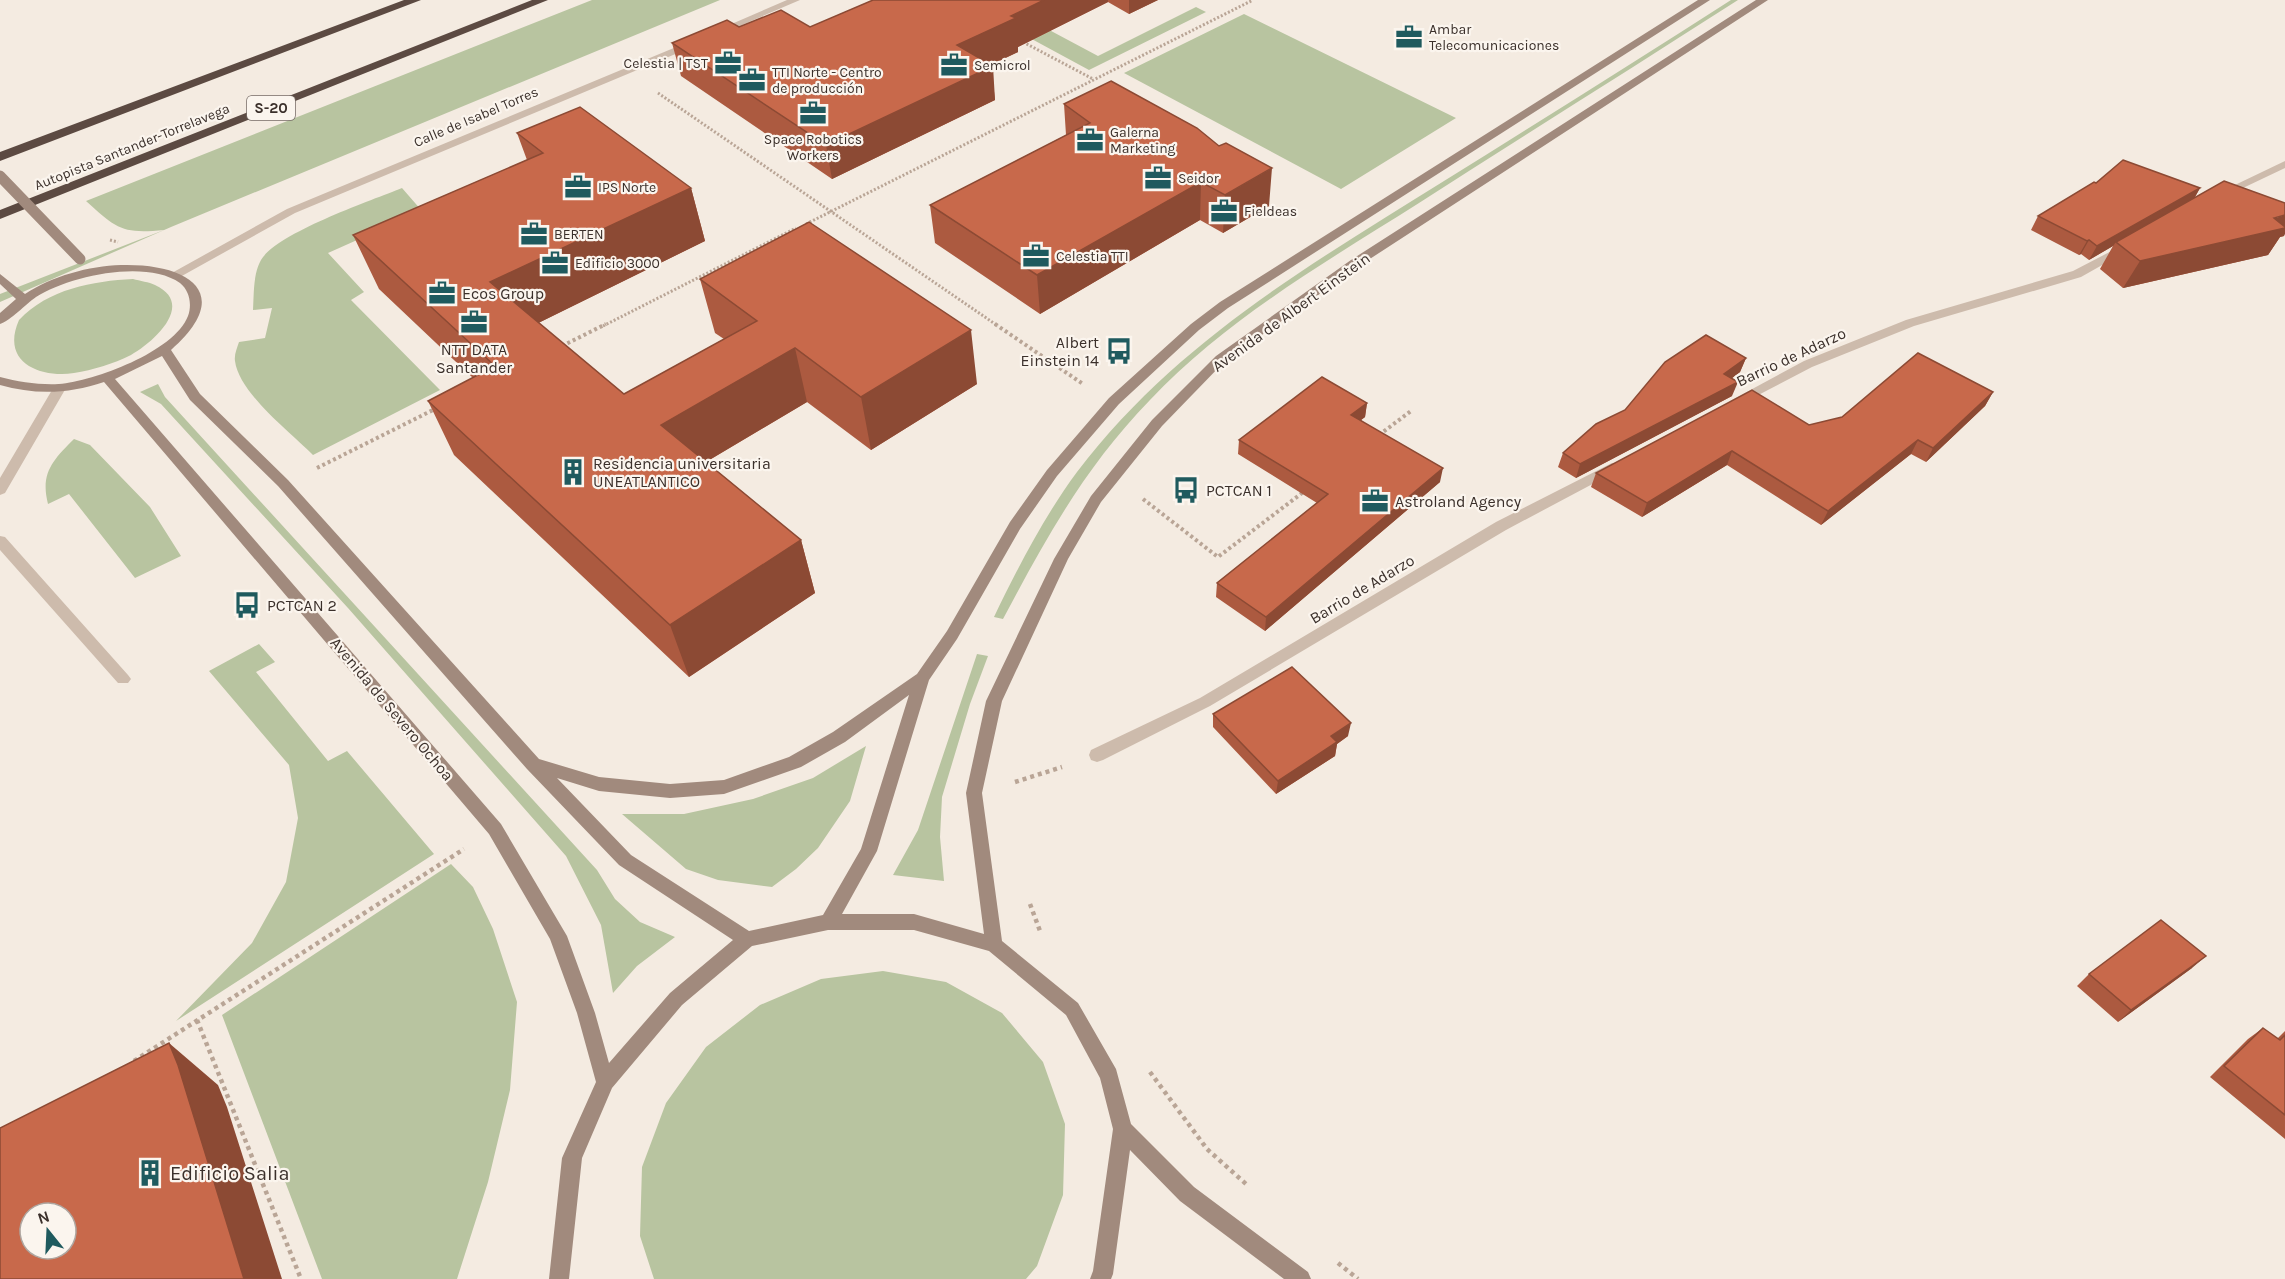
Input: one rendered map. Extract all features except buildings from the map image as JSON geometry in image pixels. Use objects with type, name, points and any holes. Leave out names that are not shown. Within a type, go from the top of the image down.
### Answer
[{"type":"highway","points":[[0,158],[414,0]]},
{"type":"highway","name":"Autopista Santander-Torrelavega","points":[[0,216],[542,0]]},
{"type":"main road","points":[[828,922],[869,851],[922,678],[952,635],[1016,526],[1052,472],[1114,401],[1195,327],[1224,304],[1706,0]]},
{"type":"main road","name":"Avenida de Albert Einstein","points":[[994,945],[974,793],[994,701],[1061,559],[1096,499],[1157,423],[1220,359],[1355,263],[1762,0]]},
{"type":"main road","points":[[0,176],[92,272]]},
{"type":"main road","points":[[0,320],[23,299],[58,282],[92,272],[139,267],[176,274],[190,285],[196,299],[194,315],[183,333],[164,350],[108,378],[60,388],[25,388],[0,382]]},
{"type":"main road","points":[[0,278],[23,299]]},
{"type":"main road","points":[[164,350],[195,397],[283,483],[533,764],[625,860],[747,939]]},
{"type":"main road","name":"Avenida de Severo Ochoa","points":[[108,378],[495,829],[558,936],[586,1012],[605,1082]]},
{"type":"main road","points":[[533,764],[600,784],[670,791],[724,787],[795,762],[839,737],[922,678]]},
{"type":"main road","points":[[559,1279],[572,1158],[605,1082],[676,999],[747,939],[828,922],[914,922],[994,945],[1072,1009],[1109,1075],[1123,1129],[1103,1274],[1100,1279]]},
{"type":"main road","points":[[1123,1129],[1187,1194],[1302,1279]]},
{"type":"street","name":"Calle de Isabel Torres","points":[[176,274],[291,211],[795,0]]},
{"type":"street","points":[[2210,200],[2285,164]]},
{"type":"street","name":"Barrio de Adarzo","points":[[1721,410],[1808,364],[1910,323],[2078,274],[2139,240]]},
{"type":"street","points":[[0,490],[60,388]]},
{"type":"street","name":"Barrio de Adarzo","points":[[1097,755],[1205,702],[1501,526],[1623,463]]},
{"type":"street","points":[[0,541],[123,679]]},
{"type":"path","points":[[557,348],[1253,0]]},
{"type":"path","points":[[1020,40],[1093,80]]},
{"type":"path","points":[[650,87],[1084,385]]},
{"type":"path","points":[[314,469],[441,406]]},
{"type":"path","points":[[1374,439],[1411,411]]},
{"type":"path","points":[[1114,476],[1218,557],[1310,487]]},
{"type":"path","points":[[974,793],[1032,777],[1097,755]]},
{"type":"path","points":[[128,1065],[495,829]]},
{"type":"path","points":[[1028,898],[1040,932],[1048,941]]},
{"type":"path","points":[[197,1020],[301,1279]]},
{"type":"path","points":[[1143,1063],[1207,1149],[1251,1189]]},
{"type":"path","points":[[1331,1257],[1358,1279]]},
{"type":"green space","points":[[592,0],[720,0],[171,227],[0,302],[0,294],[164,230],[138,231],[121,228],[105,218],[86,201]]},
{"type":"green space","points":[[960,0],[993,0],[1098,56],[1196,7],[1206,12],[1089,70]]},
{"type":"green space","points":[[1731,0],[1738,0],[1313,270],[1211,343],[1150,400],[1106,451],[1068,504],[1003,619],[994,617],[1032,543],[1077,472],[1116,426],[1157,384],[1201,345],[1294,276],[1343,244]]},
{"type":"green space","points":[[1244,14],[1456,118],[1341,189],[1124,73]]},
{"type":"green space","points":[[402,188],[422,211],[328,253],[364,292],[351,300],[440,390],[313,455],[255,399],[239,373],[235,361],[239,342],[265,338],[272,308],[253,310],[254,284],[258,266],[270,250],[285,239],[348,209]]},
{"type":"green space","points":[[133,279],[155,285],[167,293],[172,302],[167,322],[160,332],[140,349],[103,366],[61,374],[37,370],[19,357],[15,347],[15,335],[19,320],[31,309],[57,294],[72,289],[102,282]]},
{"type":"green space","points":[[158,384],[165,397],[597,870],[615,899],[640,922],[675,937],[637,966],[613,993],[601,925],[566,856],[348,608],[161,404],[140,392]]},
{"type":"green space","points":[[74,439],[90,445],[150,507],[181,556],[135,578],[69,494],[48,504],[47,475],[54,461]]},
{"type":"green space","points":[[259,644],[275,662],[256,672],[328,761],[347,751],[434,854],[176,1021],[252,943],[286,882],[298,818],[289,765],[209,671]]},
{"type":"green space","points":[[977,654],[988,656],[970,704],[942,797],[940,837],[944,881],[893,875],[918,830]]},
{"type":"green space","points":[[866,746],[850,801],[818,848],[772,887],[718,880],[686,869],[622,814],[684,814],[753,799],[813,778]]},
{"type":"green space","points":[[451,864],[473,887],[493,929],[517,1002],[510,1090],[488,1182],[457,1279],[322,1279],[222,1015]]},
{"type":"green space","points":[[883,971],[946,982],[1002,1013],[1043,1062],[1065,1124],[1063,1195],[1037,1266],[1026,1279],[654,1279],[640,1236],[642,1167],[666,1103],[706,1047],[760,1005],[821,979]]},
{"type":"place","name":"Ambar Telecomunicaciones","points":[[1409,37]]},
{"type":"place","name":"Celestia | TST","points":[[728,63]]},
{"type":"place","name":"Semicrol","points":[[954,65]]},
{"type":"place","name":"TTI Norte - Centro de producción","points":[[752,80]]},
{"type":"place","name":"Space Robotics Workers","points":[[813,113]]},
{"type":"place","name":"Galerna Marketing","points":[[1090,140]]},
{"type":"place","name":"Seidor","points":[[1158,178]]},
{"type":"place","name":"IPS Norte","points":[[578,187]]},
{"type":"place","name":"Fieldeas","points":[[1224,211]]},
{"type":"place","name":"BERTEN","points":[[534,234]]},
{"type":"place","name":"Celestia TTI","points":[[1036,256]]},
{"type":"place","name":"Edificio 3000","points":[[555,263]]},
{"type":"place","name":"Ecos Group","points":[[442,293]]},
{"type":"place","name":"NTT DATA Santander","points":[[474,322]]},
{"type":"place","name":"Albert Einstein 14","points":[[1119,351]]},
{"type":"place","name":"Residencia universitaria UNEATLANTICO","points":[[573,472]]},
{"type":"place","name":"PCTCAN 1","points":[[1186,490]]},
{"type":"place","name":"Astroland Agency","points":[[1375,501]]},
{"type":"place","name":"PCTCAN 2","points":[[247,605]]},
{"type":"place","name":"Edificio Salia","points":[[150,1173]]}]
